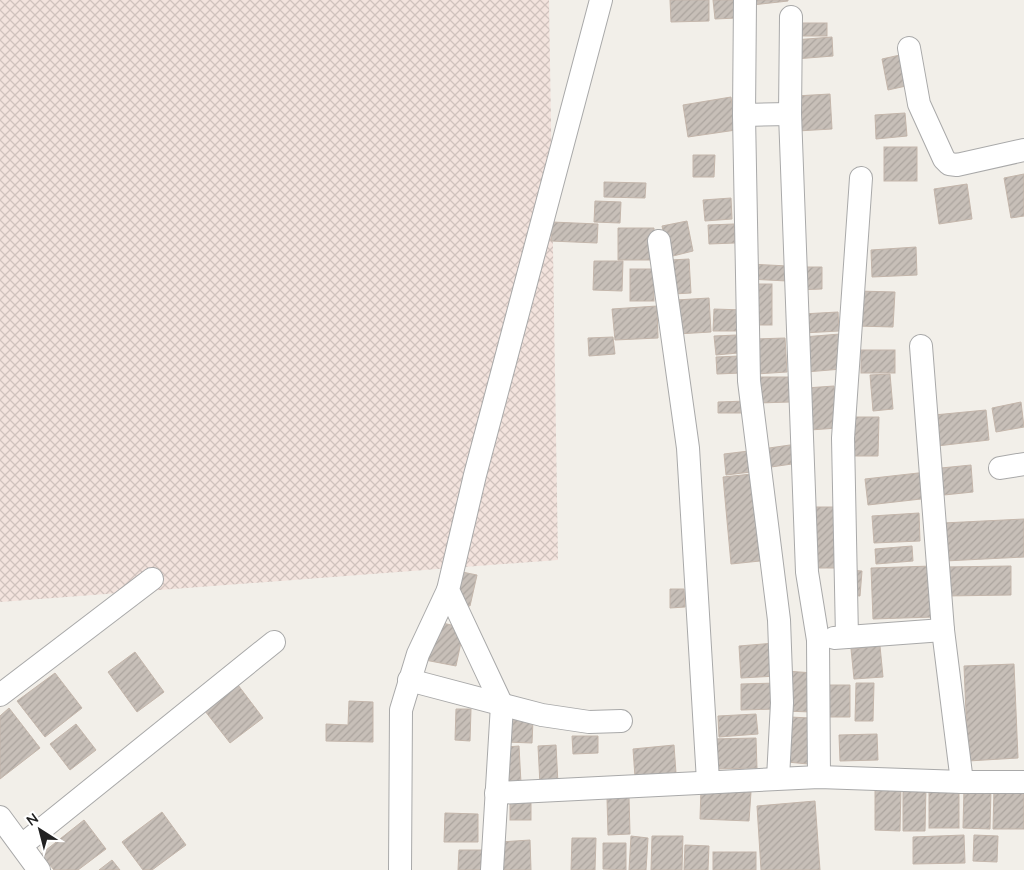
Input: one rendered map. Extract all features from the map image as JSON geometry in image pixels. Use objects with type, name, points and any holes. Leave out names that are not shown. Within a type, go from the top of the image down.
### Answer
[{"type":"street","points":[[400,870],[401,710],[418,654],[448,590],[475,475],[601,0]]},
{"type":"street","points":[[744,0],[744,115],[749,381],[779,620],[782,703],[778,778]]},
{"type":"street","points":[[791,17],[790,114],[807,572],[818,640],[820,777]]},
{"type":"street","points":[[909,48],[919,104],[944,159],[949,164],[957,165],[1024,150]]},
{"type":"street","points":[[744,115],[790,114]]},
{"type":"street","points":[[848,637],[843,438],[861,178]]},
{"type":"street","points":[[659,241],[688,448],[708,782]]},
{"type":"street","points":[[921,346],[943,630],[962,782]]},
{"type":"street","points":[[1000,468],[1024,464]]},
{"type":"street","points":[[0,695],[152,578]]},
{"type":"street","points":[[448,590],[502,705],[492,870]]},
{"type":"street","points":[[818,640],[943,630]]},
{"type":"street","points":[[22,845],[274,642]]},
{"type":"street","points":[[409,680],[542,715],[589,722],[621,721]]},
{"type":"street","points":[[496,793],[820,777],[962,782],[1024,782]]},
{"type":"street","points":[[0,817],[22,845],[38,870]]},
{"type":"shaded area","points":[[0,0],[549,0],[558,560],[0,602]]},
{"type":"building","points":[[670,0],[709,0],[709,21],[671,22]]},
{"type":"building","points":[[713,0],[736,0],[737,18],[715,19]]},
{"type":"building","points":[[752,0],[788,0],[788,1],[752,5]]},
{"type":"building","points":[[793,23],[827,23],[827,36],[793,36]]},
{"type":"building","points":[[832,37],[833,56],[795,59],[794,40]]},
{"type":"building","points":[[900,55],[906,86],[888,90],[882,59]]},
{"type":"building","points":[[830,94],[832,129],[797,131],[795,96]]},
{"type":"building","points":[[731,97],[736,130],[688,137],[683,105]]},
{"type":"building","points":[[905,113],[907,136],[876,139],[875,115]]},
{"type":"building","points":[[884,147],[917,147],[917,181],[884,181]]},
{"type":"building","points":[[693,155],[715,155],[714,177],[693,177]]},
{"type":"building","points":[[1024,174],[1024,216],[1011,218],[1004,178]]},
{"type":"building","points":[[604,182],[646,183],[645,198],[604,197]]},
{"type":"building","points":[[967,184],[972,219],[939,224],[934,189]]},
{"type":"building","points":[[731,198],[732,219],[705,221],[703,200]]},
{"type":"building","points":[[595,201],[621,202],[620,223],[594,222]]},
{"type":"building","points":[[687,221],[693,251],[669,257],[662,226]]},
{"type":"building","points":[[552,222],[598,224],[597,243],[551,241]]},
{"type":"building","points":[[734,224],[735,243],[709,244],[708,225]]},
{"type":"building","points":[[618,228],[654,228],[653,260],[618,260]]},
{"type":"building","points":[[916,247],[917,275],[872,277],[871,250]]},
{"type":"building","points":[[689,259],[691,293],[673,294],[671,260]]},
{"type":"building","points":[[594,261],[623,261],[622,291],[593,290]]},
{"type":"building","points":[[749,264],[788,266],[787,281],[748,279]]},
{"type":"building","points":[[797,267],[822,267],[822,289],[797,290]]},
{"type":"building","points":[[630,269],[654,269],[654,301],[630,301]]},
{"type":"building","points":[[751,284],[772,284],[772,325],[751,325]]},
{"type":"building","points":[[857,291],[895,292],[893,327],[856,326]]},
{"type":"building","points":[[709,298],[711,332],[677,334],[676,300]]},
{"type":"building","points":[[657,306],[658,338],[615,340],[612,309]]},
{"type":"building","points":[[714,309],[744,310],[744,331],[713,331]]},
{"type":"building","points":[[838,312],[839,331],[803,333],[802,314]]},
{"type":"building","points":[[840,334],[842,369],[806,372],[803,337]]},
{"type":"building","points":[[737,335],[738,353],[716,355],[714,336]]},
{"type":"building","points":[[613,337],[615,354],[589,356],[588,338]]},
{"type":"building","points":[[785,338],[787,372],[756,374],[755,339]]},
{"type":"building","points":[[861,350],[895,350],[895,373],[861,373]]},
{"type":"building","points":[[740,356],[741,373],[717,374],[716,357]]},
{"type":"building","points":[[890,374],[893,409],[873,411],[870,375]]},
{"type":"building","points":[[757,377],[790,377],[790,402],[758,403]]},
{"type":"building","points":[[834,386],[838,428],[810,430],[806,388]]},
{"type":"building","points":[[747,401],[747,413],[718,413],[718,402]]},
{"type":"building","points":[[1021,402],[1024,427],[996,432],[992,408]]},
{"type":"building","points":[[986,410],[989,440],[937,446],[934,415]]},
{"type":"building","points":[[848,417],[879,417],[878,456],[847,456]]},
{"type":"building","points":[[797,444],[799,463],[764,468],[762,449]]},
{"type":"building","points":[[749,451],[751,472],[726,475],[724,454]]},
{"type":"building","points":[[971,465],[973,492],[944,495],[941,468]]},
{"type":"building","points":[[927,472],[930,498],[868,505],[865,479]]},
{"type":"building","points":[[752,474],[760,561],[731,564],[723,477]]},
{"type":"building","points":[[811,507],[837,507],[837,568],[811,568]]},
{"type":"building","points":[[919,513],[920,541],[874,543],[872,516]]},
{"type":"building","points":[[1024,519],[1024,557],[945,561],[943,523]]},
{"type":"building","points":[[912,546],[913,561],[876,564],[875,549]]},
{"type":"building","points":[[932,566],[934,617],[873,619],[871,568]]},
{"type":"building","points":[[1011,566],[1011,595],[945,596],[945,567]]},
{"type":"building","points":[[849,570],[862,571],[860,596],[848,595]]},
{"type":"building","points":[[462,572],[477,575],[470,606],[455,603]]},
{"type":"building","points":[[670,589],[684,589],[685,607],[670,608]]},
{"type":"building","points":[[434,621],[464,628],[456,666],[425,660]]},
{"type":"building","points":[[775,643],[777,676],[741,678],[739,646]]},
{"type":"building","points":[[880,646],[883,677],[854,679],[851,649]]},
{"type":"building","points":[[135,652],[164,692],[137,712],[108,672]]},
{"type":"building","points":[[1014,664],[1018,758],[968,761],[964,666]]},
{"type":"building","points":[[785,671],[814,673],[812,712],[783,711]]},
{"type":"building","points":[[55,673],[82,708],[45,737],[17,701]]},
{"type":"building","points":[[777,683],[777,709],[741,710],[741,684]]},
{"type":"building","points":[[856,683],[874,683],[873,721],[855,721]]},
{"type":"building","points":[[238,685],[263,718],[230,743],[205,711]]},
{"type":"building","points":[[829,685],[850,685],[850,717],[828,717]]},
{"type":"building","points":[[349,701],[373,702],[373,742],[326,741],[326,724],[348,725]]},
{"type":"building","points":[[9,708],[40,748],[0,779],[0,716]]},
{"type":"building","points":[[456,709],[471,709],[470,741],[455,740]]},
{"type":"building","points":[[756,714],[758,734],[719,737],[718,716]]},
{"type":"building","points":[[790,717],[810,718],[808,764],[787,762]]},
{"type":"building","points":[[506,719],[533,720],[532,743],[505,742]]},
{"type":"building","points":[[76,724],[96,750],[70,770],[50,744]]},
{"type":"building","points":[[877,734],[878,760],[840,761],[839,735]]},
{"type":"building","points":[[572,736],[598,736],[598,753],[573,754]]},
{"type":"building","points":[[756,738],[757,768],[713,769],[712,739]]},
{"type":"building","points":[[556,745],[558,784],[540,785],[538,746]]},
{"type":"building","points":[[674,745],[676,773],[635,777],[633,749]]},
{"type":"building","points":[[519,746],[521,783],[507,783],[506,747]]},
{"type":"building","points":[[875,787],[901,787],[900,831],[875,830]]},
{"type":"building","points":[[903,787],[926,787],[925,831],[903,831]]},
{"type":"building","points":[[964,788],[991,789],[990,829],[963,828]]},
{"type":"building","points":[[994,788],[1024,788],[1024,829],[993,829]]},
{"type":"building","points":[[701,789],[751,792],[749,821],[700,819]]},
{"type":"building","points":[[929,791],[959,791],[959,828],[929,828]]},
{"type":"building","points":[[629,797],[630,834],[608,835],[607,798]]},
{"type":"building","points":[[510,800],[531,800],[531,820],[510,820]]},
{"type":"building","points":[[815,801],[820,870],[761,870],[757,806]]},
{"type":"building","points":[[162,812],[186,845],[152,870],[143,870],[122,842]]},
{"type":"building","points":[[445,813],[478,814],[478,842],[444,842]]},
{"type":"building","points":[[84,820],[106,849],[78,870],[54,870],[41,854]]},
{"type":"building","points":[[964,835],[965,863],[913,864],[913,837]]},
{"type":"building","points":[[974,835],[998,836],[997,862],[973,861]]},
{"type":"building","points":[[631,836],[648,838],[646,870],[629,870]]},
{"type":"building","points":[[652,836],[683,836],[682,870],[651,870]]},
{"type":"building","points":[[572,838],[596,838],[595,870],[571,870]]},
{"type":"building","points":[[530,840],[531,870],[501,870],[500,842]]},
{"type":"building","points":[[603,843],[626,843],[626,870],[603,869]]},
{"type":"building","points":[[685,845],[709,846],[708,870],[684,870]]},
{"type":"building","points":[[459,850],[482,850],[481,870],[458,870]]},
{"type":"building","points":[[713,852],[756,852],[756,870],[713,870]]},
{"type":"building","points":[[112,860],[120,870],[99,870]]}]
